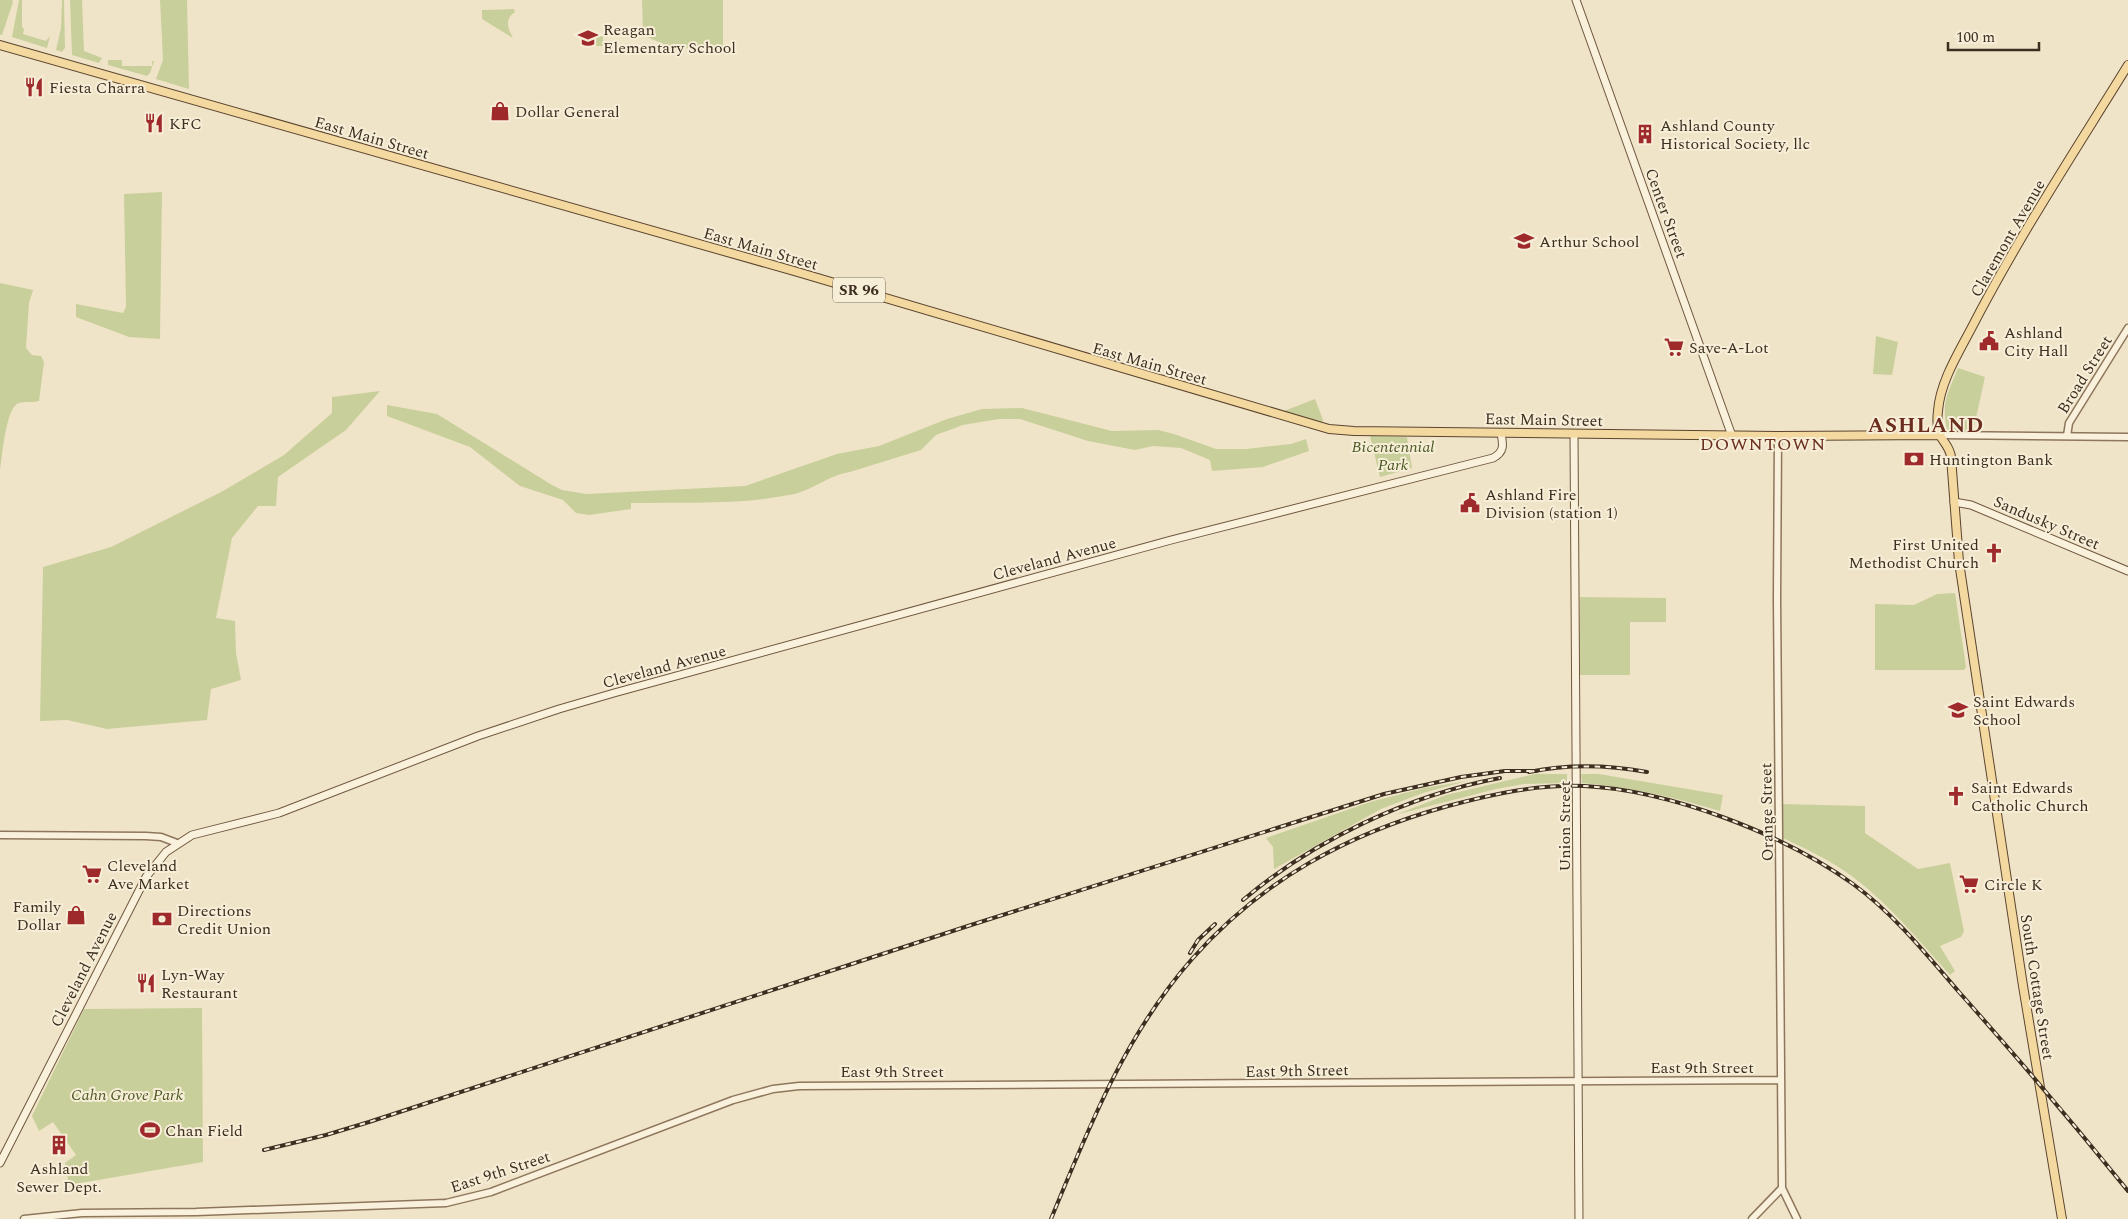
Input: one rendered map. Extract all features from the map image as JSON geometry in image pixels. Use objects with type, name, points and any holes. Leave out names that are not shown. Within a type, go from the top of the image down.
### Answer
[{"type":"main road","name":"Center Street","points":[[1576,0],[1732,436]]},
{"type":"main road","name":"East Main Street","points":[[0,45],[794,271],[1314,426],[1347,431],[1732,436],[1940,435]]},
{"type":"main road","name":"Claremont Avenue","points":[[1940,435],[1937,424],[1939,402],[1959,353],[2002,269],[2128,64]]},
{"type":"main road","name":"Cleveland Avenue","points":[[0,1163],[146,877],[159,859],[177,844],[192,835],[279,813],[478,736],[605,695],[1214,530],[1493,458],[1501,453],[1503,448],[1501,433]]},
{"type":"main road","name":"Union Street","points":[[1574,434],[1579,1219]]},
{"type":"main road","name":"South Cottage Street","points":[[1940,435],[1950,450],[1959,562],[1974,668],[2024,996],[2062,1219]]},
{"type":"main road","name":"Sandusky Street","points":[[1954,502],[1976,507],[2128,571]]},
{"type":"street","name":"Broad Street","points":[[2067,436],[2069,423],[2128,328]]},
{"type":"street","points":[[1940,435],[2128,437]]},
{"type":"street","name":"Orange Street","points":[[1778,436],[1782,1188]]},
{"type":"street","points":[[0,835],[146,836],[161,837],[177,844]]},
{"type":"street","name":"East 9th Street","points":[[24,1219],[82,1213],[206,1212],[455,1201],[491,1192],[733,1100],[773,1089],[798,1086],[1781,1080]]},
{"type":"street","points":[[1752,1219],[1782,1188],[1797,1219]]},
{"type":"green space","points":[[0,0],[12,0],[13,2],[2,35],[0,35]]},
{"type":"green space","points":[[19,0],[22,0],[23,34],[46,41],[50,36],[47,48],[12,37]]},
{"type":"green space","points":[[62,0],[64,0],[65,48],[62,52],[56,50],[61,28]]},
{"type":"green space","points":[[70,0],[82,0],[84,51],[102,58],[99,63],[72,55]]},
{"type":"green space","points":[[160,0],[187,0],[189,89],[156,79],[163,60]]},
{"type":"green space","points":[[642,0],[723,0],[723,48],[711,50],[670,47],[645,36],[643,34]]},
{"type":"green space","points":[[514,9],[515,12],[508,21],[513,38],[482,19],[482,10]]},
{"type":"green space","points":[[585,36],[603,36],[603,46],[585,46],[583,39]]},
{"type":"green space","points":[[108,60],[122,60],[122,66],[152,66],[152,61],[154,61],[150,73],[147,76],[108,65]]},
{"type":"green space","points":[[162,192],[160,339],[129,337],[76,317],[76,304],[123,313],[126,307],[124,194]]},
{"type":"green space","points":[[0,283],[33,290],[29,303],[26,348],[32,355],[41,356],[44,362],[39,401],[19,403],[11,413],[5,433],[0,471]]},
{"type":"green space","points":[[1876,336],[1898,342],[1892,375],[1873,374]]},
{"type":"green space","points":[[1958,368],[1985,377],[1972,436],[1948,435],[1945,415],[1946,401]]},
{"type":"green space","points":[[380,391],[346,430],[278,477],[276,506],[258,506],[232,538],[216,618],[235,621],[236,653],[241,680],[211,689],[207,720],[107,729],[67,720],[40,721],[43,567],[111,547],[223,491],[284,455],[332,413],[332,397]]},
{"type":"green space","points":[[1315,399],[1323,420],[1322,423],[1284,411]]},
{"type":"green space","points":[[387,405],[437,414],[552,485],[562,490],[586,494],[745,486],[837,454],[879,446],[947,419],[982,409],[1022,408],[1112,431],[1158,430],[1216,449],[1246,449],[1291,444],[1306,439],[1309,451],[1263,467],[1212,471],[1210,460],[1181,448],[1153,446],[1135,450],[1088,441],[1020,419],[999,419],[963,425],[936,435],[921,450],[842,474],[797,493],[731,502],[631,503],[631,509],[589,515],[576,513],[563,500],[520,486],[470,447],[387,416]]},
{"type":"green space","name":"Bicentennial Park","points":[[1370,436],[1407,437],[1412,468],[1380,477]]},
{"type":"green space","points":[[1955,593],[1966,667],[1964,670],[1875,670],[1875,604],[1914,605],[1937,594]]},
{"type":"green space","points":[[1580,597],[1666,598],[1666,622],[1630,622],[1630,675],[1579,675]]},
{"type":"green space","points":[[1535,774],[1567,774],[1567,783],[1524,784],[1496,789],[1395,815],[1446,795]]},
{"type":"green space","points":[[1581,774],[1599,774],[1723,795],[1720,811],[1651,793],[1582,783]]},
{"type":"green space","points":[[1467,781],[1423,793],[1381,809],[1274,869],[1273,847],[1266,838],[1370,802],[1424,788]]},
{"type":"green space","points":[[1780,804],[1865,806],[1865,833],[1918,869],[1950,863],[1964,931],[1961,937],[1940,946],[1955,971],[1950,975],[1892,911],[1853,877],[1828,861],[1783,838]]},
{"type":"green space","name":"Cahn Grove Park","points":[[202,1008],[203,1162],[69,1185],[65,1163],[76,1155],[53,1122],[39,1131],[32,1116],[84,1009]]},
{"type":"railway","points":[[1529,772],[1588,766],[1647,772]]},
{"type":"railway","points":[[264,1150],[369,1122],[971,925],[1384,794],[1461,777],[1505,771],[1537,771]]},
{"type":"railway","points":[[1243,900],[1300,858],[1364,823],[1397,808],[1431,796],[1500,778]]},
{"type":"railway","points":[[1051,1219],[1095,1116],[1128,1050],[1147,1019],[1168,988],[1192,959],[1247,906],[1277,883],[1308,863],[1341,846],[1411,817],[1448,806],[1516,791],[1567,786],[1617,789],[1652,796],[1725,818],[1794,848],[1853,884],[1896,921],[1922,949],[2045,1090],[2128,1191]]},
{"type":"railway","points":[[1190,953],[1198,940],[1215,924]]},
{"type":"place","name":"Reagan Elementary School","points":[[588,38]]},
{"type":"place","name":"Fiesta Charra","points":[[34,87]]},
{"type":"place","name":"Dollar General","points":[[500,111]]},
{"type":"place","name":"KFC","points":[[154,123]]},
{"type":"place","name":"Ashland County Historical Society, llc","points":[[1645,134]]},
{"type":"place","name":"Arthur School","points":[[1524,241]]},
{"type":"place","name":"Ashland City Hall","points":[[1989,341]]},
{"type":"place","name":"Save-A-Lot","points":[[1674,347]]},
{"type":"place","name":"Huntington Bank","points":[[1914,459]]},
{"type":"place","name":"Ashland Fire Division (station 1)","points":[[1470,503]]},
{"type":"place","name":"First United Methodist Church","points":[[1994,553]]},
{"type":"place","name":"Saint Edwards School","points":[[1958,710]]},
{"type":"place","name":"Saint Edwards Catholic Church","points":[[1956,796]]},
{"type":"place","name":"Cleveland Ave Market","points":[[92,874]]},
{"type":"place","name":"Circle K","points":[[1969,884]]},
{"type":"place","name":"Family Dollar","points":[[76,915]]},
{"type":"place","name":"Directions Credit Union","points":[[162,919]]},
{"type":"place","name":"Lyn-Way Restaurant","points":[[146,983]]},
{"type":"place","name":"Chan Field","points":[[150,1130]]},
{"type":"place","name":"Ashland Sewer Dept.","points":[[59,1145]]},
{"type":"district","name":"ASHLAND","points":[[1926,425]]},
{"type":"district","name":"DOWNTOWN","points":[[1763,444]]}]
